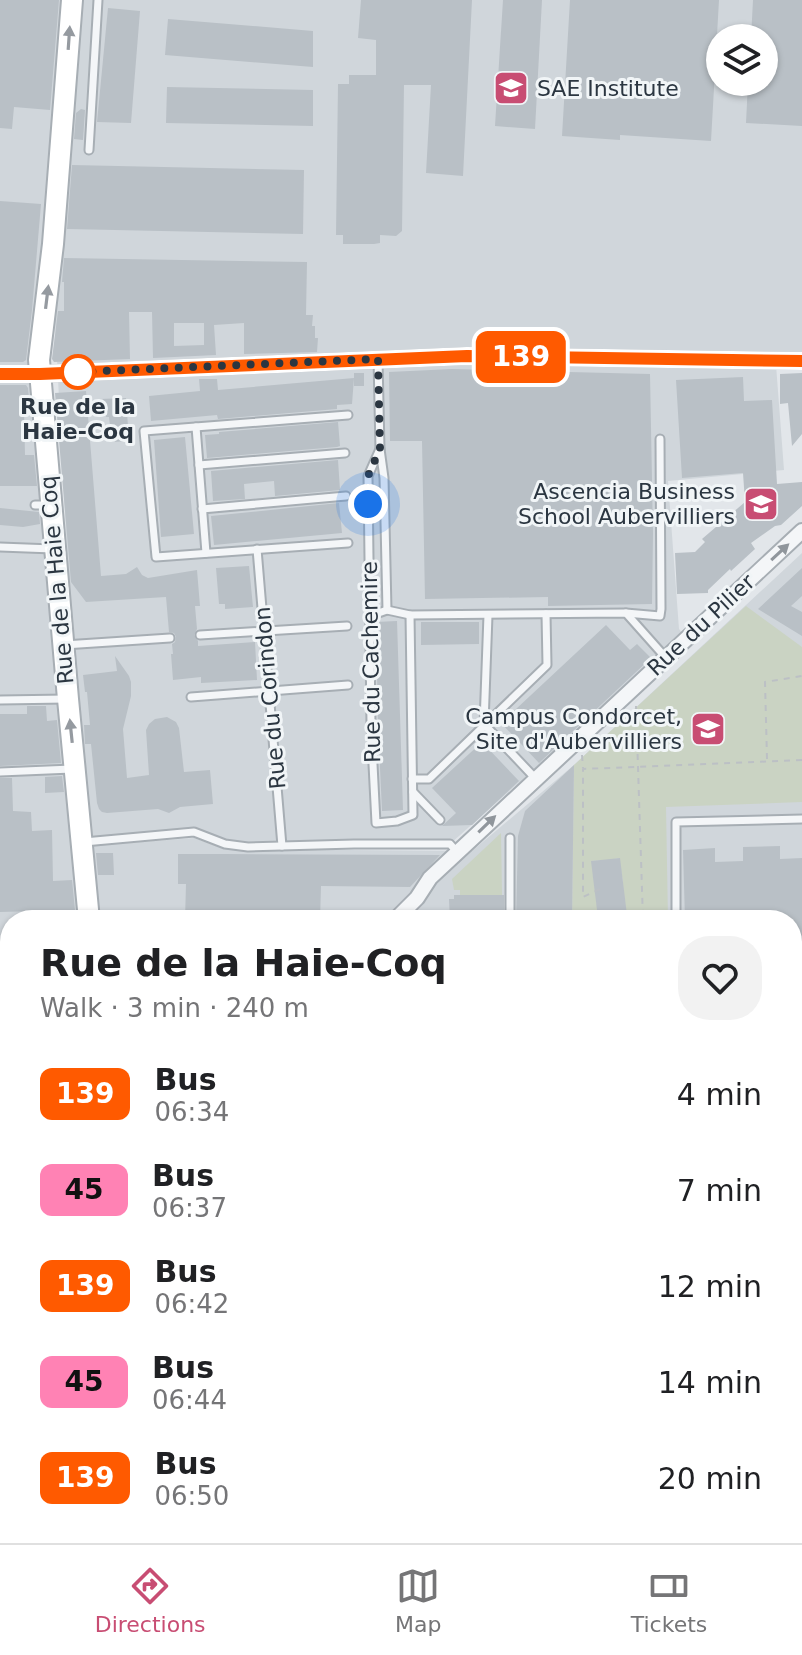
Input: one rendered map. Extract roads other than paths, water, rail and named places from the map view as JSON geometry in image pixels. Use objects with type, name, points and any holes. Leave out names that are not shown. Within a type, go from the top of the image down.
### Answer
[{"type":"main road","name":"Rue de la Haie Coq","points":[[72,0],[53,244],[39,360],[43,498],[55,549],[88,910]]},
{"type":"street","points":[[0,374],[467,356],[802,361]]},
{"type":"street","name":"Rue du Pilier","points":[[405,910],[430,878],[802,531]]},
{"type":"lane","points":[[89,150],[98,0]]},
{"type":"lane","name":"Rue du Cachemire","points":[[378,359],[380,449],[368,476],[371,725],[376,823],[397,821],[413,815],[413,792]]},
{"type":"lane","points":[[348,415],[144,431],[156,557],[348,543]]},
{"type":"lane","points":[[196,427],[206,553]]},
{"type":"lane","points":[[370,616],[387,610],[410,615],[626,613],[660,616],[660,439]]},
{"type":"lane","points":[[380,449],[384,478],[387,610]]},
{"type":"lane","points":[[199,465],[345,453]]},
{"type":"lane","points":[[202,509],[346,496]]},
{"type":"lane","points":[[0,547],[55,549]]},
{"type":"lane","name":"Rue du Corindon","points":[[257,549],[282,846]]},
{"type":"lane","points":[[626,613],[666,658]]},
{"type":"lane","points":[[412,779],[429,779],[547,665],[546,614]]},
{"type":"lane","points":[[410,615],[413,792],[440,820]]},
{"type":"lane","points":[[488,615],[484,724],[535,778]]},
{"type":"lane","points":[[200,635],[347,626]]},
{"type":"lane","points":[[64,645],[170,638]]},
{"type":"lane","points":[[191,697],[348,685]]},
{"type":"lane","points":[[0,700],[68,699]]},
{"type":"lane","points":[[0,772],[74,769]]},
{"type":"lane","points":[[676,910],[676,822],[802,819]]},
{"type":"lane","points":[[82,842],[194,832],[225,844],[248,847],[450,844],[458,852]]},
{"type":"lane","points":[[510,838],[510,910]]},
{"type":"place","name":"SAE Institute","points":[[511,88]]},
{"type":"place","name":"Rue de la Haie-Coq","points":[[78,372]]},
{"type":"place","name":"Ascencia Business School Aubervilliers","points":[[761,504]]},
{"type":"place","name":"Campus Condorcet, Site d'Aubervilliers","points":[[708,729]]}]
